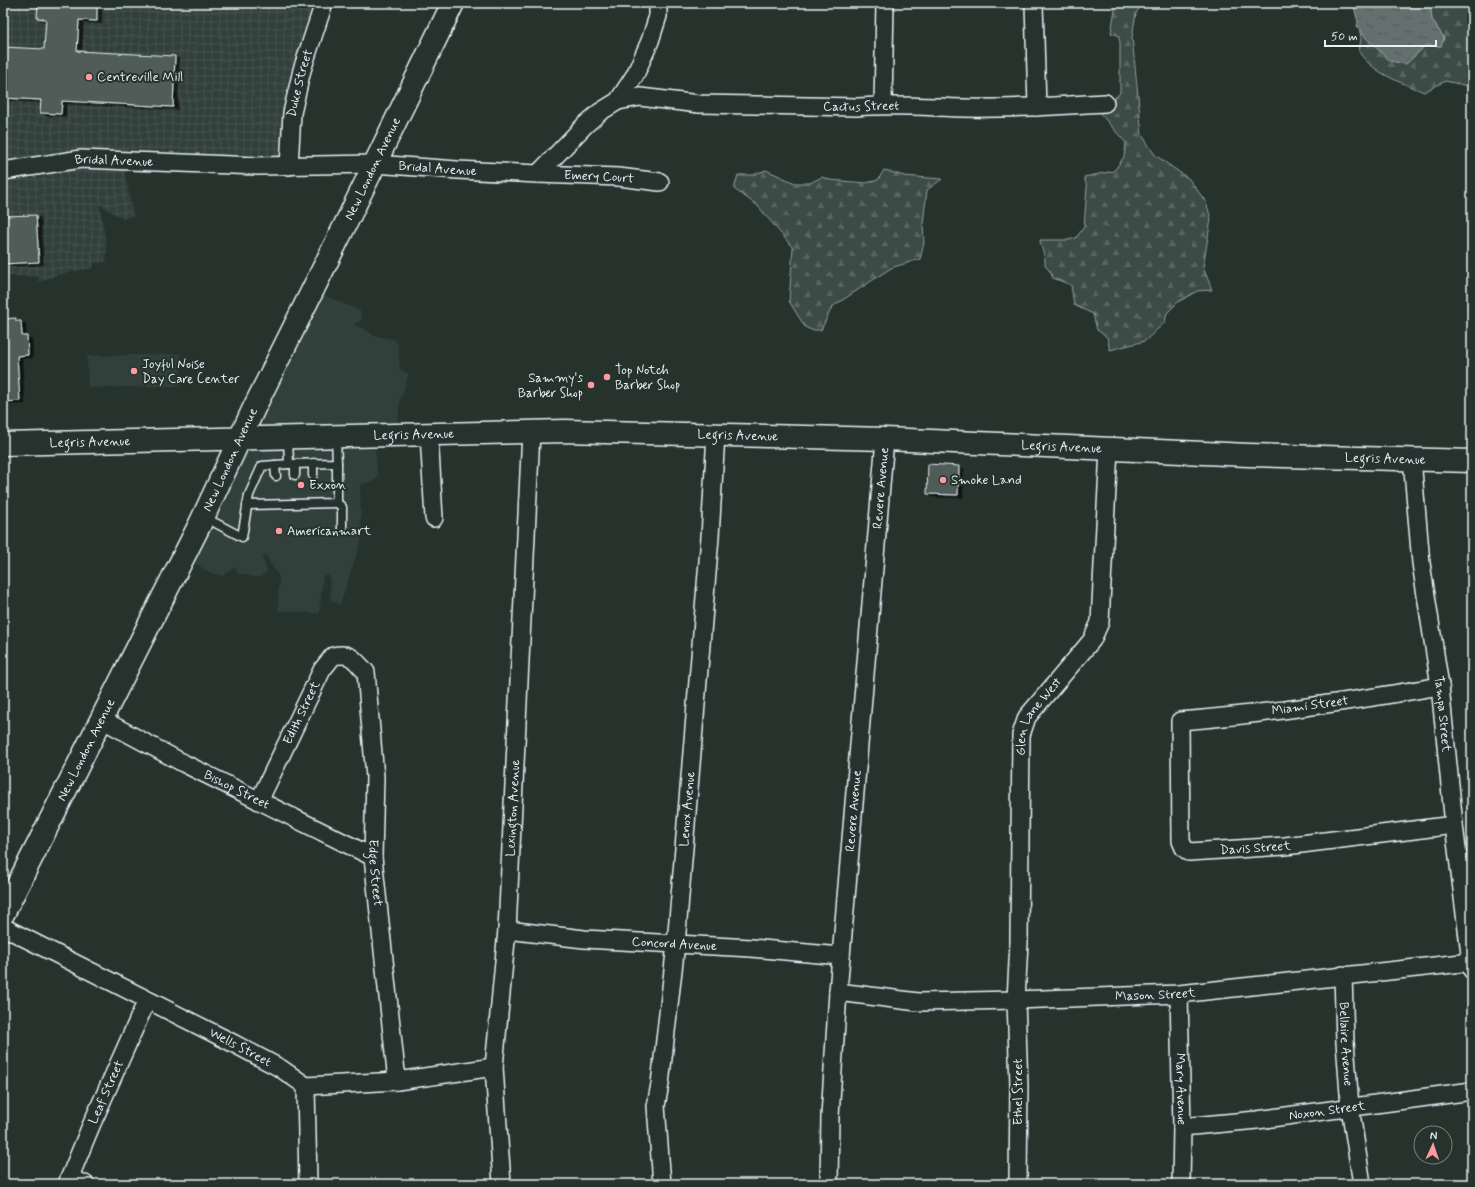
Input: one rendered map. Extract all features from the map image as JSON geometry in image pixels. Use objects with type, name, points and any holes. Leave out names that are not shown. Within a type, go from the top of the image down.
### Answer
[{"type":"main road","name":"New London Avenue","points":[[3,914],[204,517],[240,439],[453,3]]},
{"type":"main road","name":"Legris Avenue","points":[[3,444],[531,432],[631,432],[885,439],[1249,455],[1472,461]]},
{"type":"street","name":"Duke Street","points":[[289,166],[292,113],[302,70],[324,3]]},
{"type":"street","points":[[538,174],[585,125],[600,112],[618,101],[635,75],[650,41],[658,16],[658,3]]},
{"type":"street","points":[[883,105],[885,3]]},
{"type":"street","points":[[1034,3],[1037,107]]},
{"type":"street","name":"Cactus Street","points":[[618,101],[640,97],[699,104],[857,107],[883,105],[964,108],[1037,107],[1105,103]]},
{"type":"street","name":"Bridal Avenue","points":[[3,171],[81,159],[257,166],[375,164],[538,174]]},
{"type":"street","name":"Emery Court","points":[[538,174],[618,177],[660,182]]},
{"type":"street","name":"Lexington Avenue","points":[[502,1184],[494,1066],[507,930],[531,432]]},
{"type":"street","points":[[429,434],[434,518]]},
{"type":"street","name":"Lenox Avenue","points":[[662,1184],[656,1106],[660,1084],[676,944],[710,536],[716,434]]},
{"type":"street","name":"Revere Avenue","points":[[829,1184],[830,1116],[838,992],[885,439]]},
{"type":"street","name":"Glen Lane West","points":[[1016,1000],[1019,942],[1021,735],[1027,717],[1092,640],[1100,622],[1109,449]]},
{"type":"street","name":"Tampa Street","points":[[1412,459],[1421,563],[1440,686],[1454,825],[1471,966]]},
{"type":"street","name":"Edith Street","points":[[259,801],[322,670],[333,656],[343,654],[357,660],[360,667]]},
{"type":"street","name":"Edge Street","points":[[360,667],[366,672],[374,777],[373,857],[397,1081]]},
{"type":"street","name":"Miami Street","points":[[1180,721],[1243,716],[1370,698],[1440,686]]},
{"type":"street","name":"Bishop Street","points":[[101,720],[259,801],[373,857]]},
{"type":"street","name":"Davis Street","points":[[1180,721],[1181,841],[1184,848],[1189,852],[1285,846],[1454,825]]},
{"type":"street","name":"Wells Street","points":[[3,927],[280,1068],[306,1086]]},
{"type":"street","name":"Concord Avenue","points":[[507,930],[584,939],[751,948],[841,956]]},
{"type":"street","name":"Mason Street","points":[[838,992],[918,1002],[1179,994],[1343,976],[1471,966]]},
{"type":"street","name":"Bellaire Avenue","points":[[1343,976],[1345,1042],[1350,1107],[1362,1184]]},
{"type":"street","name":"Mary Avenue","points":[[1179,994],[1182,1127],[1181,1184]]},
{"type":"street","name":"Leaf Street","points":[[73,1182],[92,1122],[147,1000]]},
{"type":"street","name":"Ethel Street","points":[[1016,1000],[1019,1085],[1018,1184]]},
{"type":"street","points":[[308,1184],[306,1086],[397,1081],[494,1066]]},
{"type":"street","name":"Noxon Street","points":[[1182,1127],[1257,1120],[1472,1091]]},
{"type":"lane","points":[[336,436],[337,503]]},
{"type":"lane","points":[[288,437],[295,475]]},
{"type":"lane","points":[[313,463],[313,475]]},
{"type":"lane","points":[[204,517],[242,537],[249,495],[262,466],[337,463]]},
{"type":"lane","points":[[275,465],[276,476]]},
{"type":"lane","points":[[247,505],[277,500],[313,500],[337,503],[342,507],[342,530]]},
{"type":"shaded area","points":[[3,3],[323,3],[289,169],[123,163],[133,216],[123,219],[99,204],[107,248],[106,262],[94,263],[93,268],[56,275],[37,283],[39,276],[3,276]]},
{"type":"shaded area","points":[[313,290],[360,311],[362,319],[354,325],[366,330],[374,336],[394,339],[398,345],[400,369],[409,374],[400,400],[397,433],[374,439],[378,478],[374,481],[360,485],[361,541],[340,605],[331,600],[329,575],[323,576],[319,614],[278,610],[279,577],[265,554],[262,556],[267,572],[259,578],[238,573],[235,567],[223,576],[211,573],[184,557]]},
{"type":"shaded area","name":"Joyful Noise Day Care Center","points":[[180,354],[181,386],[88,388],[87,356]]},
{"type":"green space","points":[[1116,3],[1143,3],[1136,13],[1132,37],[1142,135],[1155,155],[1189,179],[1206,202],[1211,219],[1203,267],[1212,290],[1197,291],[1178,302],[1167,313],[1165,322],[1145,341],[1110,350],[1107,337],[1097,330],[1093,314],[1074,305],[1071,285],[1053,278],[1050,271],[1045,266],[1045,259],[1040,240],[1068,240],[1076,238],[1084,227],[1087,187],[1084,177],[1114,171],[1124,157],[1126,143],[1099,112],[1120,93],[1120,42],[1118,35],[1111,33]]},
{"type":"green space","points":[[1430,3],[1472,3],[1472,87],[1445,81],[1424,92],[1380,72],[1365,60],[1359,52],[1361,38],[1359,27],[1364,36],[1406,64],[1426,45],[1441,46],[1444,38],[1432,20]]},
{"type":"green space","points":[[766,170],[795,183],[810,183],[822,177],[830,180],[866,183],[878,180],[884,170],[904,176],[942,179],[927,190],[923,224],[924,243],[920,259],[891,268],[832,307],[821,330],[811,330],[805,327],[789,301],[793,248],[757,205],[734,189],[738,175],[752,175]]},
{"type":"water","points":[[1353,3],[1430,3],[1432,20],[1444,38],[1441,46],[1426,45],[1406,64],[1390,61],[1364,36],[1359,27],[1357,27],[1358,22]]},
{"type":"building","name":"Centreville Mill","points":[[38,3],[97,3],[97,21],[79,20],[77,51],[175,56],[173,107],[62,101],[61,114],[40,113],[41,100],[3,98],[3,47],[44,49],[46,19],[37,18]]},
{"type":"building","points":[[36,215],[39,262],[3,264],[3,216]]},
{"type":"building","points":[[16,318],[16,321],[21,321],[22,336],[27,336],[28,355],[17,356],[20,401],[3,402],[3,319]]},
{"type":"building","name":"Smoke Land","points":[[928,464],[959,466],[958,495],[927,494]]},
{"type":"place","name":"Centreville Mill","points":[[89,77]]},
{"type":"place","name":"Joyful Noise Day Care Center","points":[[134,371]]},
{"type":"place","name":"Top Notch Barber Shop","points":[[607,377]]},
{"type":"place","name":"Sammy's Barber Shop","points":[[591,385]]},
{"type":"place","name":"Smoke Land","points":[[943,480]]},
{"type":"place","name":"Exxon","points":[[301,485]]},
{"type":"place","name":"Americanmart","points":[[279,531]]}]
